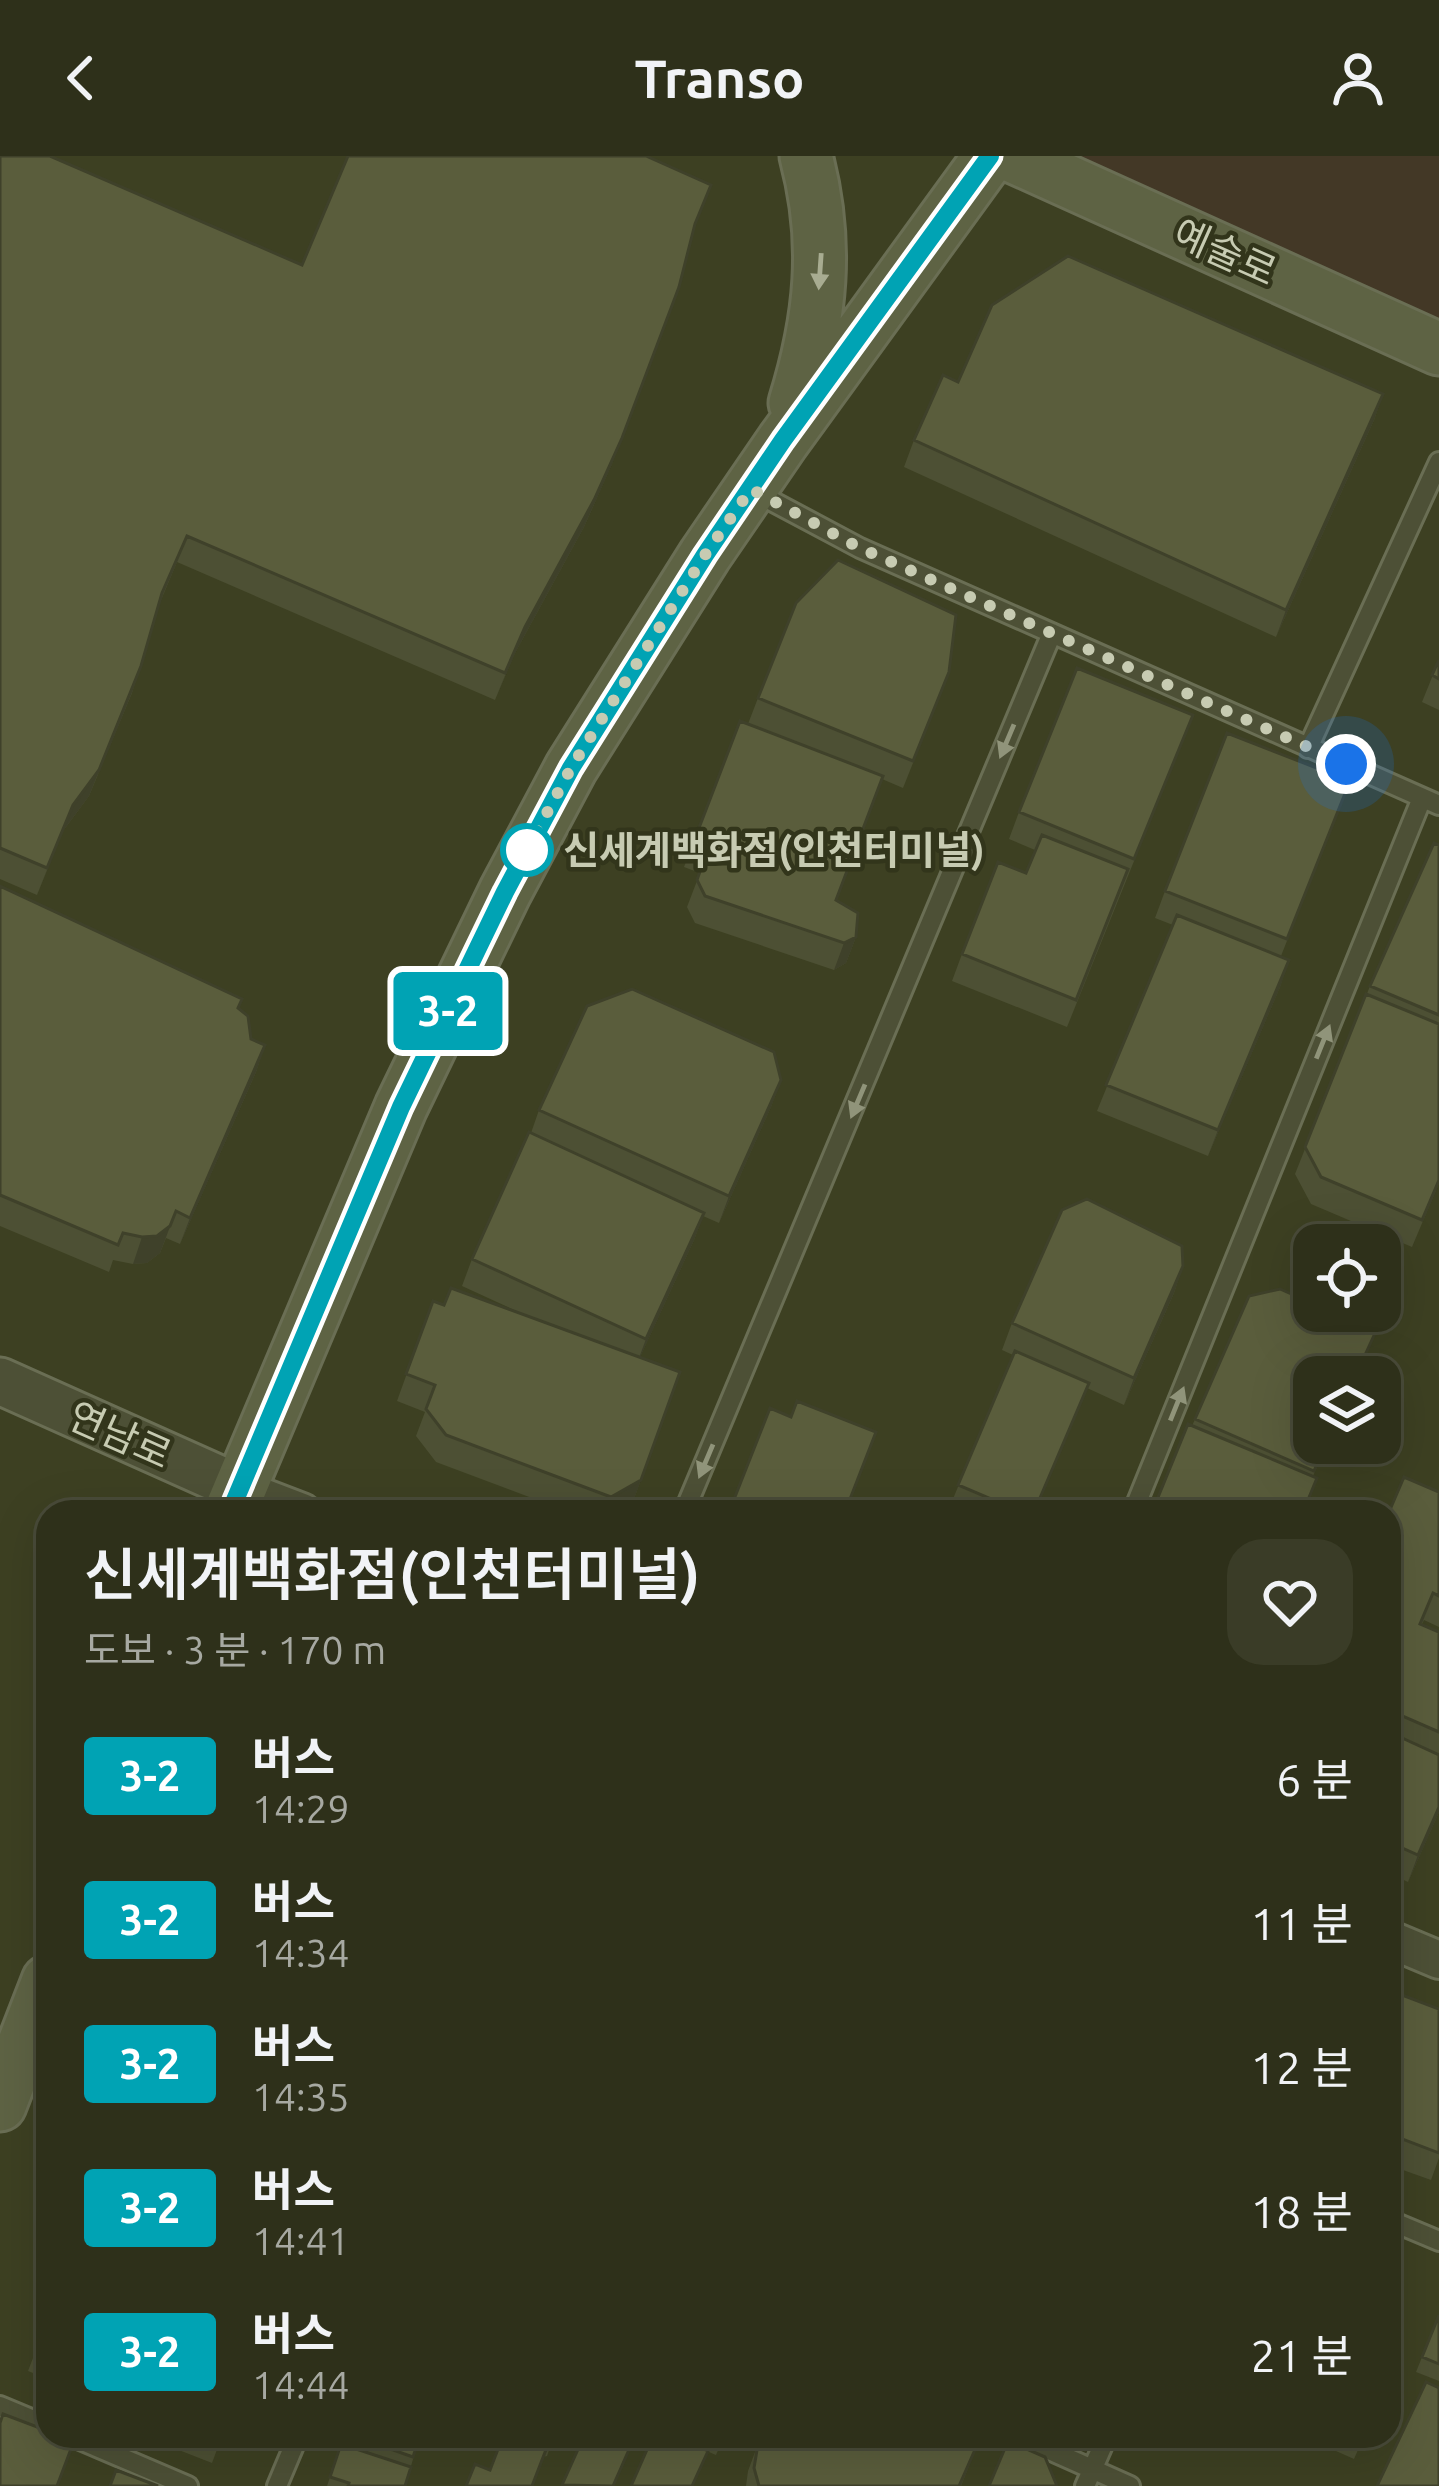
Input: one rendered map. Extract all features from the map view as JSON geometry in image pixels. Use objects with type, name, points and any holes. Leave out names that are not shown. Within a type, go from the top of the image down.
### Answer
[{"type":"main road","points":[[783,440],[814,335],[819,286],[821,244],[806,156]]},
{"type":"main road","points":[[235,1500],[401,1107],[571,768],[783,440],[990,156]]},
{"type":"main road","name":"예술로","points":[[1012,156],[1439,349]]},
{"type":"main road","points":[[0,2104],[36,2012]]},
{"type":"street","name":"연남로","points":[[0,1381],[235,1500]]},
{"type":"street","points":[[1401,1944],[1439,1960]]},
{"type":"lane","points":[[1308,748],[1439,462]]},
{"type":"lane","points":[[751,489],[860,548],[1431,801],[1138,1500]]},
{"type":"lane","points":[[689,1500],[1052,633]]},
{"type":"lane","points":[[1401,2225],[1439,2241]]},
{"type":"lane","points":[[0,2405],[36,2421]]},
{"type":"lane","points":[[99,2448],[188,2486]]},
{"type":"lane","points":[[277,2486],[293,2448]]},
{"type":"lane","points":[[1038,2448],[1089,2478],[1130,2486]]},
{"type":"lane","points":[[1089,2478],[1102,2448]]},
{"type":"shaded area","points":[[1012,156],[1439,156],[1439,349]]},
{"type":"building","points":[[0,156],[50,156],[302,265],[348,156],[646,156],[711,185],[679,287],[622,438],[505,673],[187,536],[99,770],[73,805],[47,868],[0,848]]},
{"type":"building","points":[[1068,256],[1383,394],[1286,610],[914,440],[943,375],[958,382],[992,305]]},
{"type":"building","points":[[838,560],[956,615],[949,672],[913,761],[758,698],[796,603]]},
{"type":"building","points":[[1077,668],[1193,715],[1134,859],[1019,812]]},
{"type":"building","points":[[740,721],[883,776],[836,900],[858,913],[856,937],[844,943],[705,896],[697,880],[709,846],[694,841]]},
{"type":"building","points":[[1227,733],[1350,781],[1287,939],[1165,891]]},
{"type":"building","points":[[1042,835],[1128,869],[1076,1000],[962,954],[998,862],[1026,873]]},
{"type":"building","points":[[1434,843],[1439,845],[1439,1015],[1370,986]]},
{"type":"building","points":[[0,886],[242,999],[238,1008],[248,1016],[251,1039],[265,1045],[190,1218],[176,1211],[170,1226],[157,1236],[123,1233],[118,1245],[0,1195]]},
{"type":"building","points":[[1177,915],[1289,960],[1218,1130],[1106,1085]]},
{"type":"building","points":[[632,989],[774,1052],[781,1080],[729,1196],[539,1110],[587,1006]]},
{"type":"building","points":[[1366,994],[1439,1024],[1439,1180],[1422,1220],[1321,1177],[1305,1147]]},
{"type":"building","points":[[529,1132],[704,1213],[646,1339],[472,1259]]},
{"type":"building","points":[[1087,1199],[1182,1246],[1183,1266],[1134,1378],[1012,1323],[1062,1210]]},
{"type":"building","points":[[451,1288],[680,1372],[641,1480],[611,1497],[446,1435],[426,1409],[435,1385],[406,1374],[433,1301],[444,1305]]},
{"type":"building","points":[[1280,1289],[1293,1295],[1293,1332],[1376,1332],[1365,1356],[1293,1356],[1293,1462],[1195,1419],[1249,1296]]},
{"type":"building","points":[[1015,1351],[1089,1383],[1039,1500],[994,1500],[958,1485]]},
{"type":"building","points":[[797,1401],[876,1432],[850,1500],[734,1500],[770,1408],[791,1417]]},
{"type":"building","points":[[1188,1424],[1317,1478],[1308,1500],[1157,1500]]},
{"type":"building","points":[[1404,1477],[1439,1492],[1439,1596],[1433,1593],[1420,1624],[1439,1632],[1439,1732],[1401,1715],[1401,1500],[1394,1500]]},
{"type":"building","points":[[1401,1738],[1439,1755],[1439,1807],[1418,1855],[1401,1847]]},
{"type":"building","points":[[1401,1995],[1439,2009],[1439,2153],[1401,2139]]},
{"type":"building","points":[[1439,2315],[1439,2364],[1422,2357]]},
{"type":"building","points":[[1426,2382],[1439,2388],[1439,2486],[1377,2486],[1395,2448],[1401,2448],[1401,2435]]},
{"type":"building","points":[[3,2414],[36,2426],[36,2448],[71,2448],[57,2486],[0,2486]]},
{"type":"building","points":[[340,2448],[411,2467],[405,2486],[348,2486],[330,2477]]},
{"type":"building","points":[[387,2448],[416,2448],[413,2457]]},
{"type":"building","points":[[498,2448],[547,2448],[532,2486],[466,2486],[475,2464],[490,2470]]},
{"type":"building","points":[[579,2448],[630,2448],[613,2486],[562,2485]]},
{"type":"building","points":[[648,2448],[708,2451],[692,2486],[631,2486]]},
{"type":"building","points":[[757,2448],[976,2448],[959,2486],[759,2486],[754,2468]]},
{"type":"building","points":[[1005,2448],[1024,2448],[1045,2457],[1057,2486],[989,2486]]},
{"type":"building","points":[[116,2470],[158,2486],[110,2486]]},
{"type":"bus line","name":"3-2","points":[[235,1500],[401,1107],[571,768],[783,440],[990,156]]},
{"type":"place","name":"신세계백화점(인천터미널)","points":[[527,850]]},
{"type":"route","points":[[527,850],[571,768],[751,489],[860,548],[1346,764]]}]
